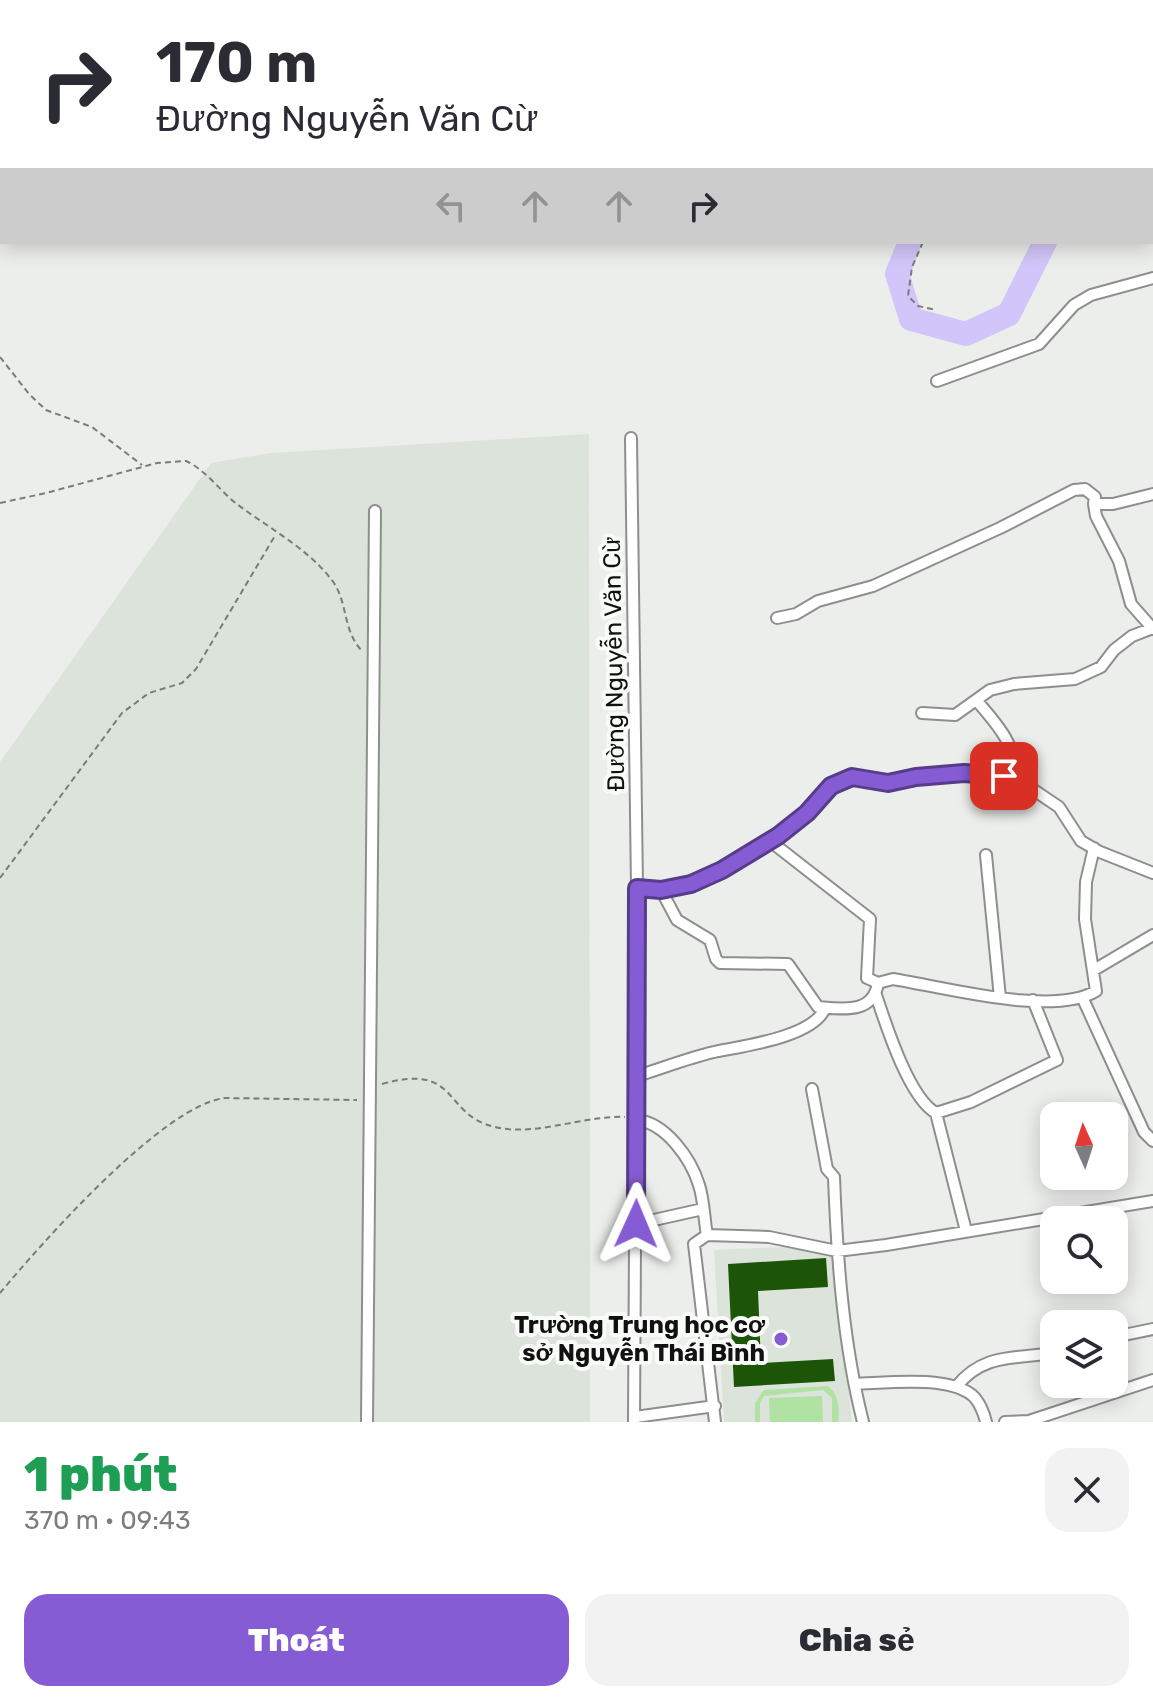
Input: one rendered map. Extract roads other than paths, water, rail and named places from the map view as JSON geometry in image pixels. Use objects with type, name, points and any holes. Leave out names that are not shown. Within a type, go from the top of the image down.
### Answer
[{"type":"street","points":[[937,381],[1039,344],[1074,305],[1091,295],[1153,278]]},
{"type":"street","name":"Đường Nguyễn Văn Cừ","points":[[631,438],[637,888],[634,1420],[715,1406]]},
{"type":"street","points":[[777,618],[796,614],[818,601],[873,586],[1074,490],[1085,489],[1095,497],[1096,516],[1119,561],[1131,604],[1153,629],[1132,636],[1114,650],[1101,667],[1075,679],[1014,684],[990,690],[955,715],[922,713]]},
{"type":"street","points":[[1094,504],[1113,504],[1153,494]]},
{"type":"street","points":[[367,1422],[375,511]]},
{"type":"street","points":[[977,701],[1012,750],[1016,760],[1016,778]]},
{"type":"street","points":[[637,888],[661,890],[691,884],[722,870],[770,841],[807,813],[831,786],[852,777],[888,783],[964,773],[1016,778],[1059,807],[1081,841],[1153,873]]},
{"type":"street","points":[[770,841],[870,919],[867,978],[878,983],[893,979],[1000,998],[1033,1000],[1083,999],[1096,991],[1085,919],[1086,882],[1094,848]]},
{"type":"street","points":[[986,855],[1000,998]]},
{"type":"street","points":[[661,890],[677,920],[710,940],[717,961],[739,965],[765,962],[788,964],[818,1007],[840,1009],[868,1005],[876,995],[878,983]]},
{"type":"street","points":[[1094,970],[1153,935]]},
{"type":"street","points":[[876,995],[905,1070],[926,1104],[936,1113],[966,1231]]},
{"type":"street","points":[[1083,999],[1144,1132],[1153,1141]]},
{"type":"street","points":[[936,1113],[971,1102],[1057,1060],[1033,1000]]},
{"type":"street","points":[[637,1076],[714,1053],[763,1043],[806,1027],[821,1017],[825,1008]]},
{"type":"street","points":[[812,1089],[827,1169],[834,1177],[837,1251],[863,1422]]},
{"type":"street","points":[[637,1120],[648,1121],[664,1130],[696,1174],[707,1235]]},
{"type":"street","points":[[715,1422],[694,1244],[707,1235],[769,1237],[837,1251],[1153,1201]]},
{"type":"street","points":[[636,1224],[703,1209]]},
{"type":"street","points":[[1128,1334],[1153,1329]]},
{"type":"street","points":[[956,1387],[981,1363],[1040,1355]]},
{"type":"street","points":[[1005,1422],[1029,1421],[1153,1380]]},
{"type":"street","points":[[855,1384],[918,1382],[956,1387],[973,1396],[984,1412],[986,1422]]},
{"type":"waterway","points":[[909,244],[897,274],[911,319],[966,334],[1009,314],[1044,244]]},
{"type":"place","name":"Trường Trung học cơ sở Nguyễn Thái Bình","points":[[781,1339]]}]
